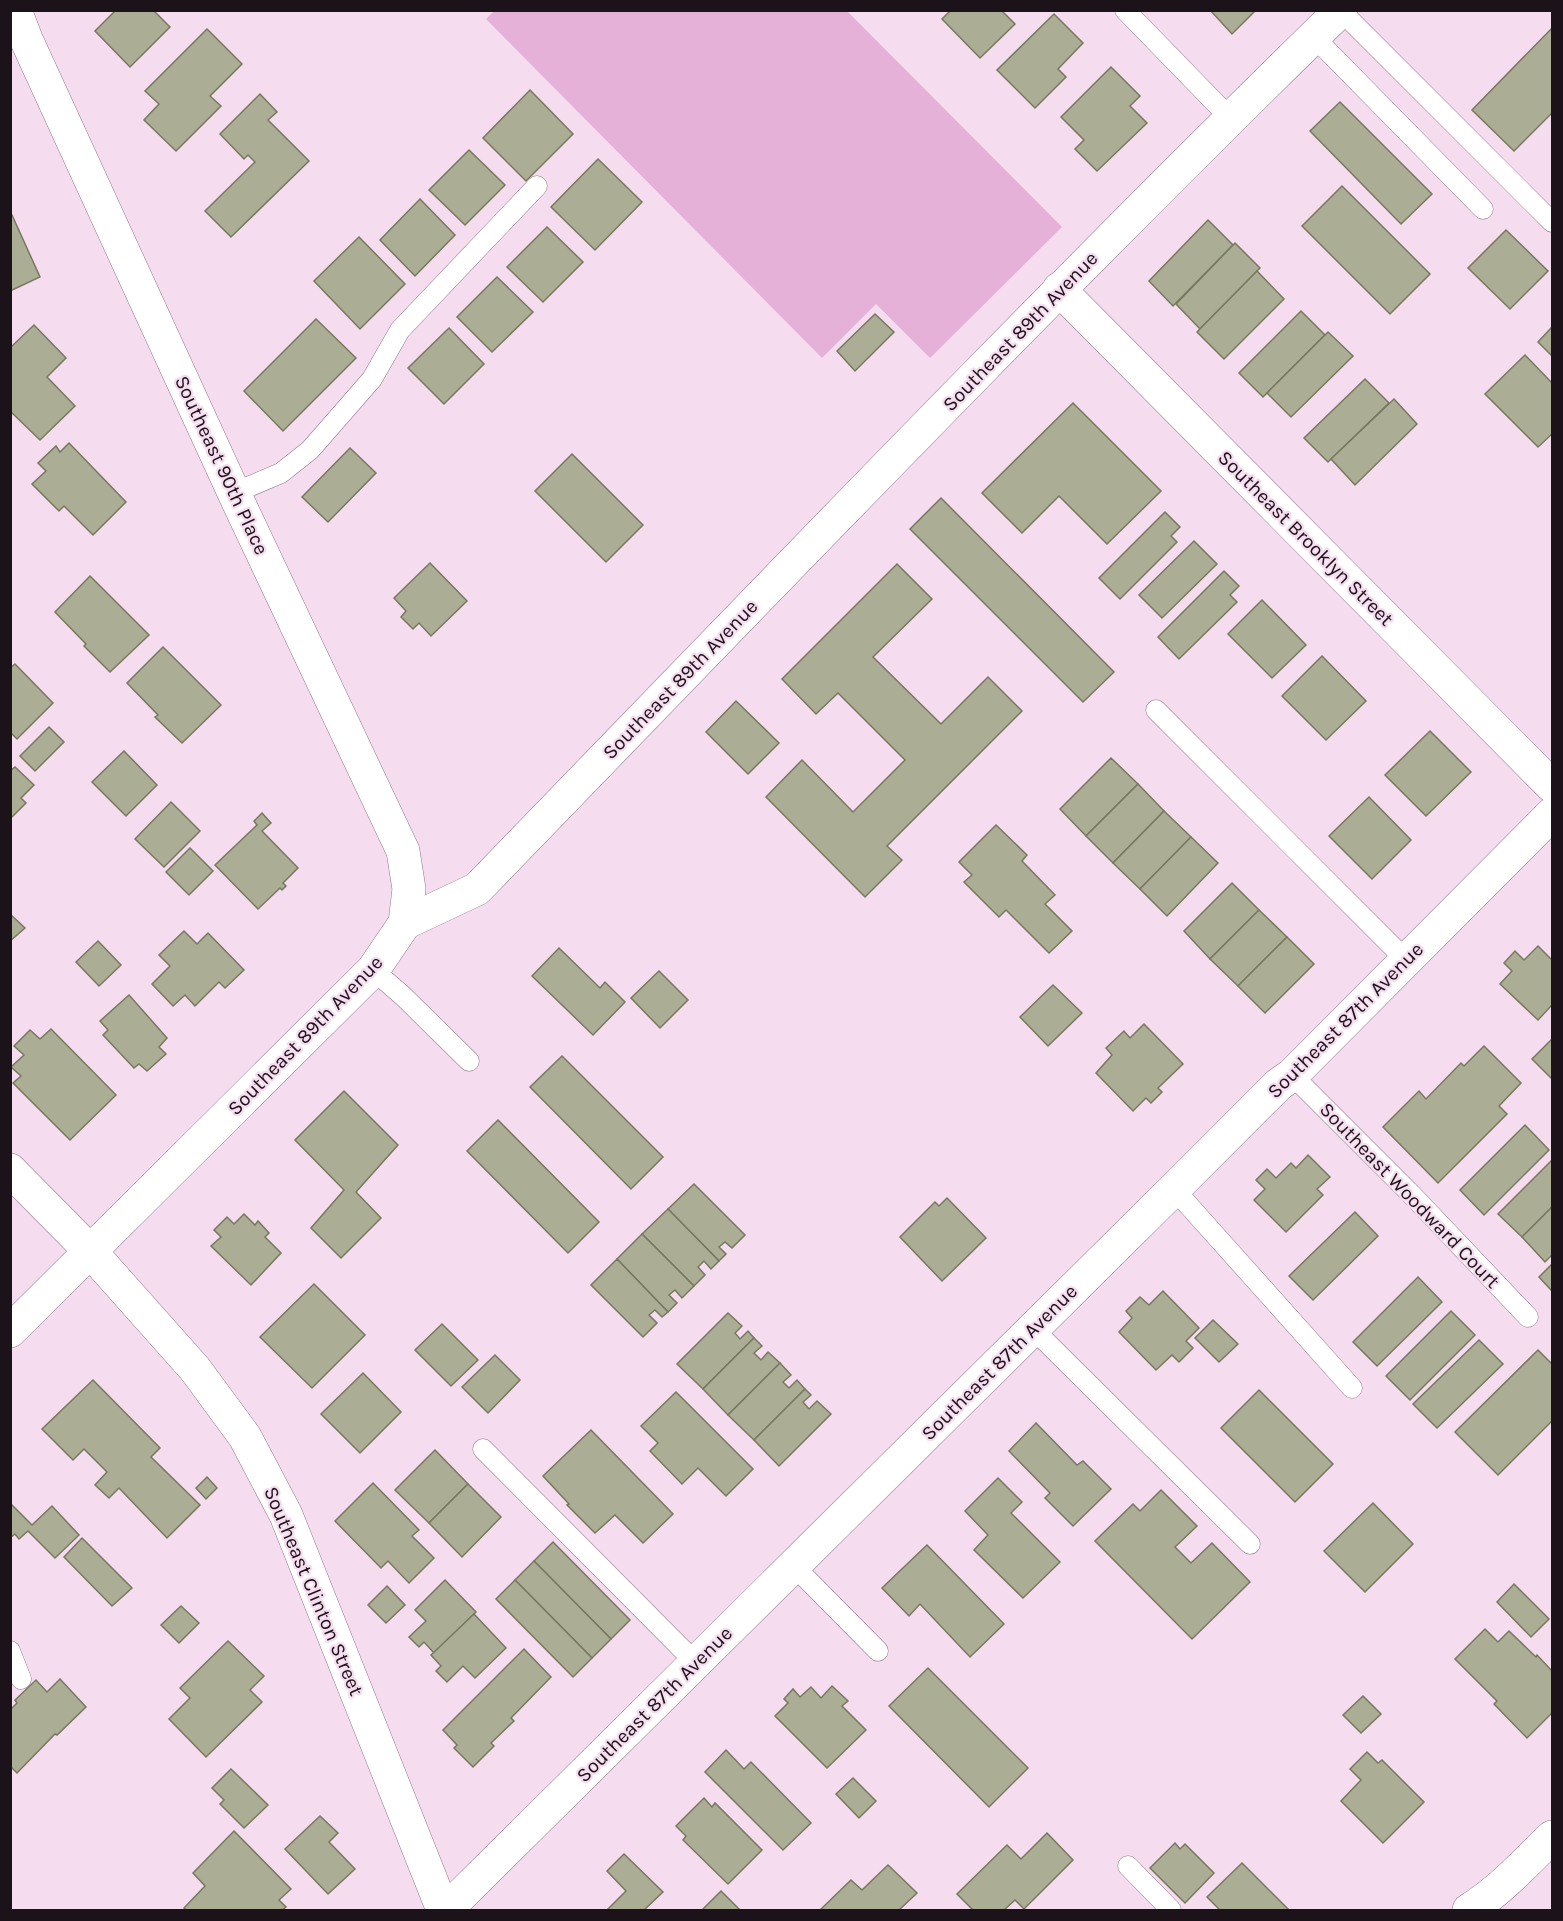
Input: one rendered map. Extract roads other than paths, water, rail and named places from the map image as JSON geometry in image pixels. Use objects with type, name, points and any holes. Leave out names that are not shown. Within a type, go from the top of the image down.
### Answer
[{"type":"street","name":"Southeast 90th Place","points":[[15,10],[26,39],[234,493],[403,851],[409,889],[405,923]]},
{"type":"street","name":"Southeast 89th Avenue","points":[[10,1331],[373,970],[405,923],[477,889],[1059,290],[1230,118],[1341,11]]},
{"type":"street","name":"Southeast Brooklyn Street","points":[[1059,290],[1552,786]]},
{"type":"street","name":"Southeast 87th Avenue","points":[[445,1911],[1174,1188],[1292,1075],[1552,814]]},
{"type":"street","name":"Southeast Clinton Street","points":[[10,1170],[90,1251],[195,1369],[245,1437],[286,1515],[445,1911]]},
{"type":"street","points":[[1469,1911],[1519,1869],[1552,1836]]},
{"type":"lane","points":[[1125,10],[1230,118]]},
{"type":"lane","points":[[1341,11],[1552,222]]},
{"type":"lane","points":[[1314,37],[1483,209]]},
{"type":"lane","points":[[234,493],[281,473],[310,450],[372,379],[400,330],[537,186]]},
{"type":"lane","points":[[1156,710],[1406,960]]},
{"type":"lane","points":[[373,970],[469,1061]]},
{"type":"lane","name":"Southeast Woodward Court","points":[[1292,1075],[1411,1194],[1528,1317]]},
{"type":"lane","points":[[1174,1188],[1352,1388]]},
{"type":"lane","points":[[1033,1329],[1250,1544]]},
{"type":"lane","points":[[483,1449],[696,1663]]},
{"type":"lane","points":[[794,1566],[878,1651]]},
{"type":"lane","points":[[10,1651],[21,1679]]},
{"type":"lane","points":[[1128,1866],[1171,1911]]}]
